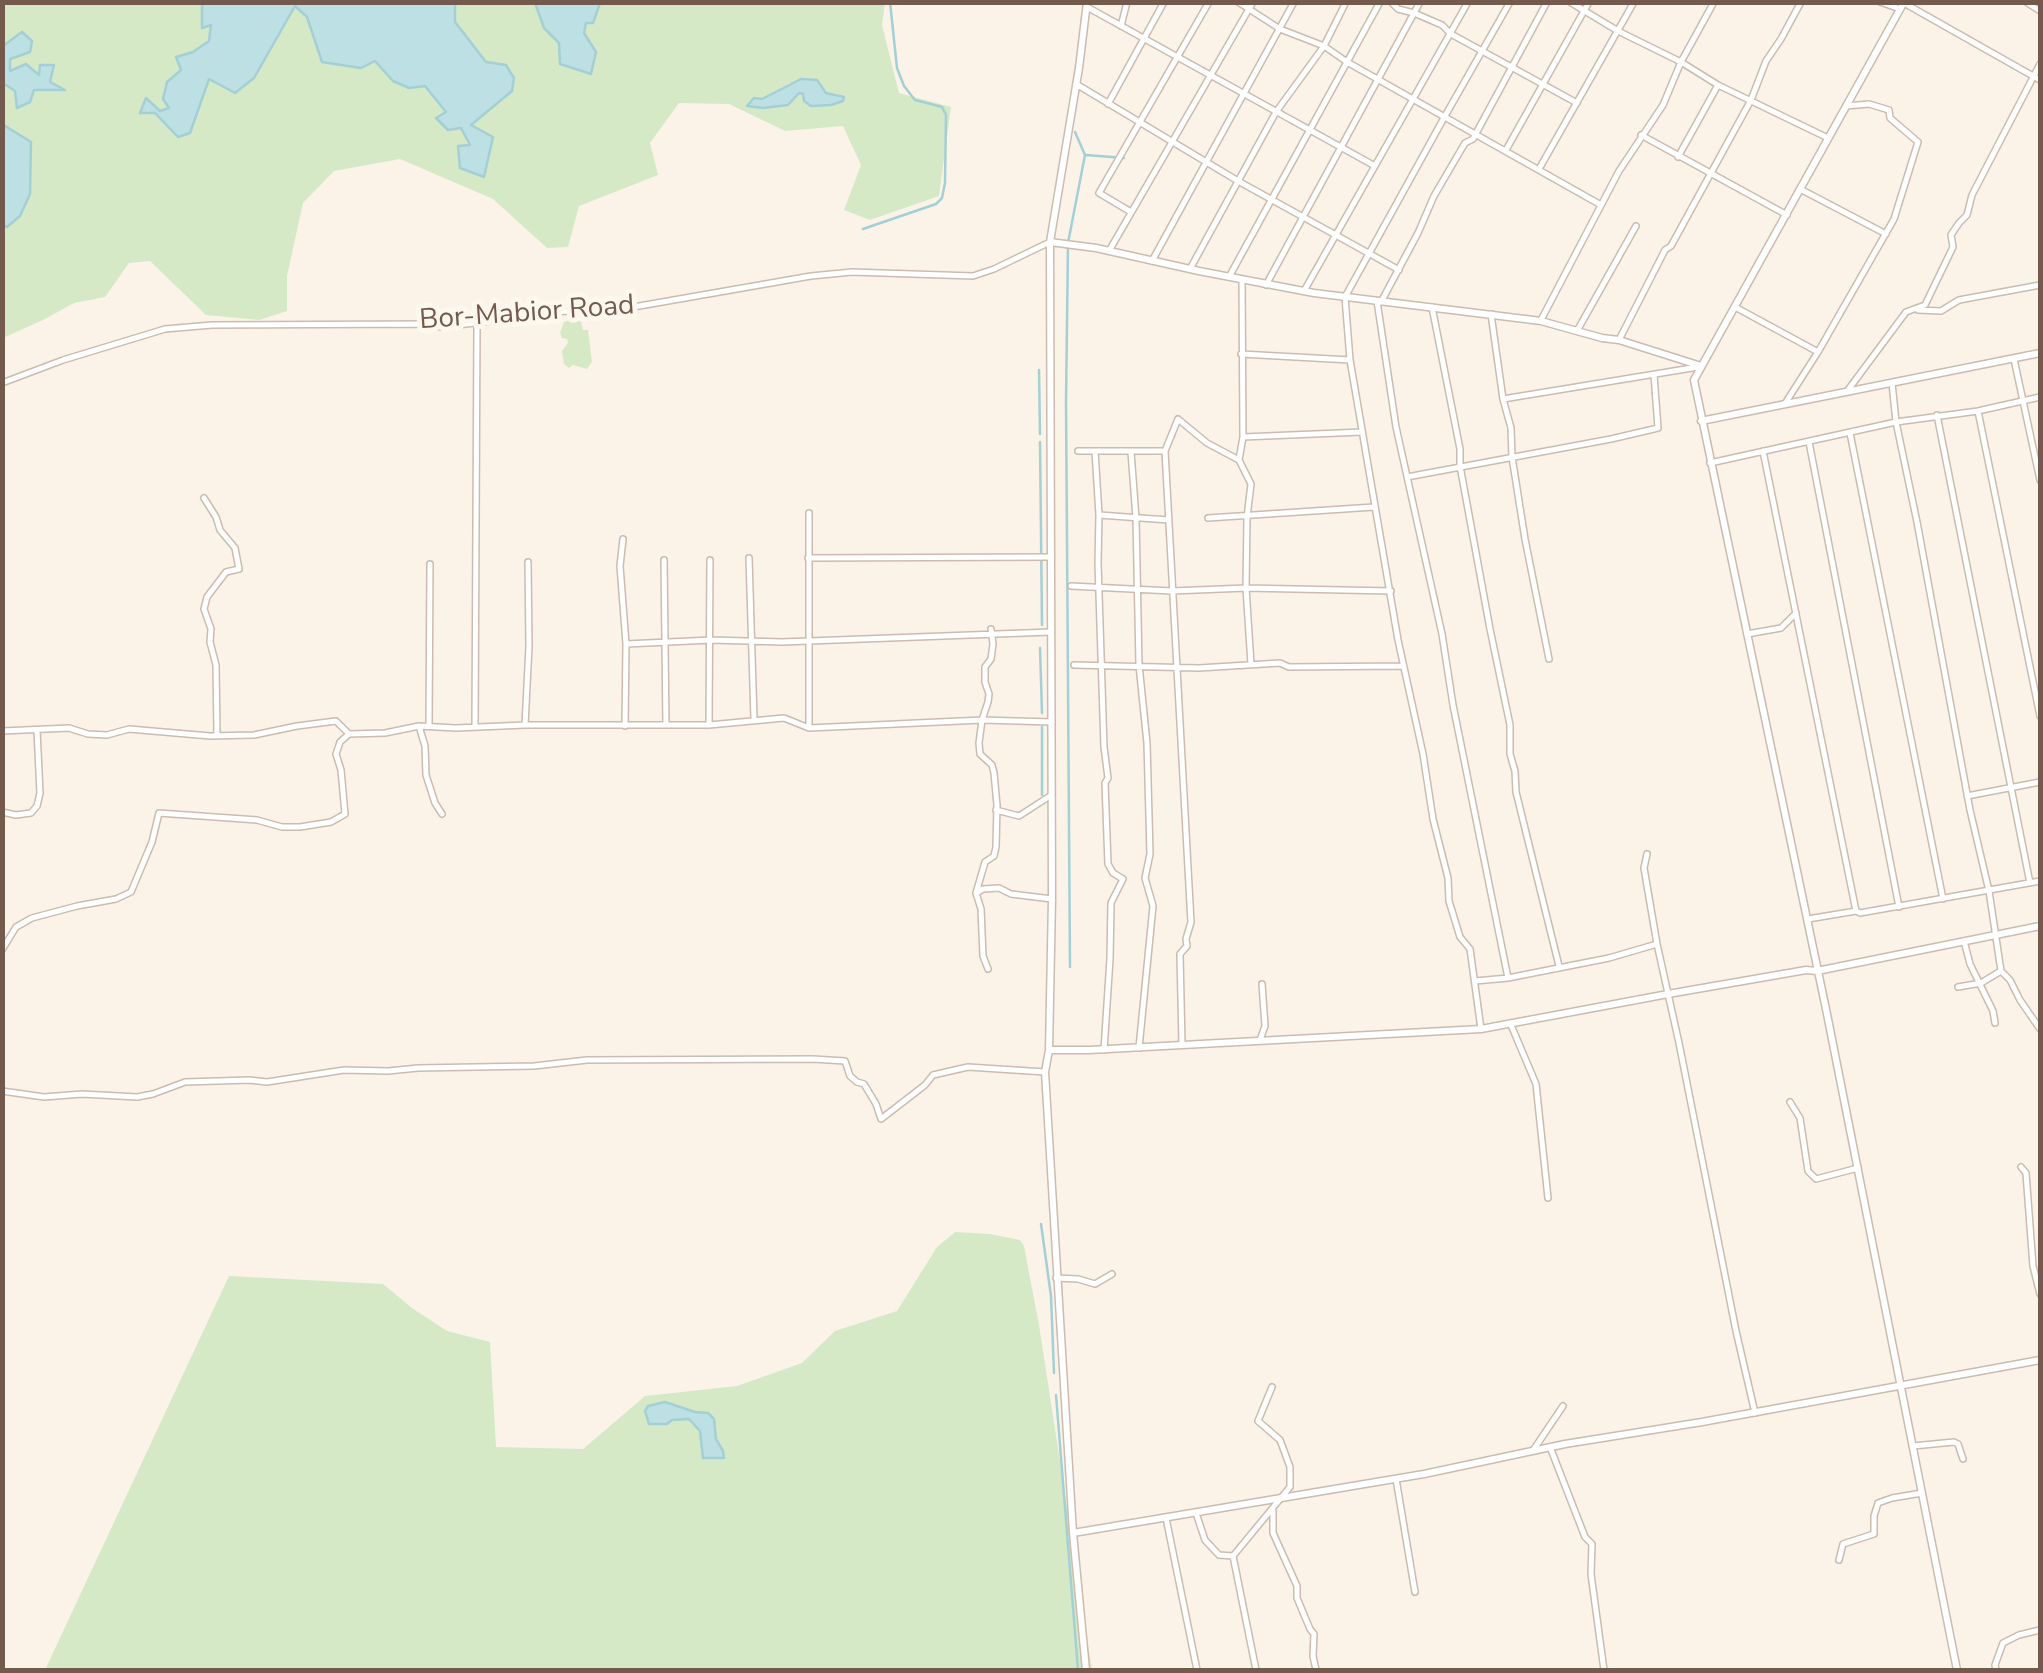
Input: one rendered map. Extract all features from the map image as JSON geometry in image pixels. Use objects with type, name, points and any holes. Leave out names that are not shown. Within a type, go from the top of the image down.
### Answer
[{"type":"street","points":[[1120,26],[1126,2]]},
{"type":"street","points":[[1108,104],[1164,2]]},
{"type":"street","points":[[1132,212],[1099,193],[1209,2]]},
{"type":"street","points":[[1238,2],[1251,6],[1280,29],[1324,46],[1602,204]]},
{"type":"street","points":[[1152,261],[1294,2]]},
{"type":"street","points":[[1190,269],[1276,112],[1324,46],[1346,2]]},
{"type":"street","points":[[1229,277],[1380,2]]},
{"type":"street","points":[[1390,2],[1398,9],[1442,25],[1451,34],[1577,103]]},
{"type":"street","points":[[1266,285],[1420,2]]},
{"type":"street","points":[[1304,291],[1468,2]]},
{"type":"street","points":[[1481,1029],[1470,948],[1460,937],[1448,901],[1448,878],[1404,666],[1350,360],[1345,296],[1510,2]]},
{"type":"street","points":[[1508,978],[1442,634],[1396,427],[1379,301],[1399,270],[1434,196],[1465,143],[1476,133],[1547,2]]},
{"type":"street","points":[[1570,2],[1718,86],[1828,138]]},
{"type":"street","points":[[1506,150],[1589,2]]},
{"type":"street","points":[[1539,170],[1634,2]]},
{"type":"street","points":[[1541,321],[1602,204],[1658,113],[1714,2]]},
{"type":"street","points":[[1619,340],[1665,250],[1671,246],[1751,100],[1766,60],[1801,2]]},
{"type":"street","points":[[1880,2],[1902,5],[2040,80]]},
{"type":"street","points":[[2026,2],[2040,11]]},
{"type":"street","points":[[1086,1670],[1073,1533],[1045,1072],[1049,1050],[1052,899],[1050,242],[1087,5],[1375,166]]},
{"type":"street","points":[[1902,5],[1694,380],[1858,1168],[1957,1670]]},
{"type":"street","points":[[1109,251],[1251,6]]},
{"type":"street","points":[[1846,392],[1906,312],[1926,305],[1953,246],[1951,235],[1967,215],[1972,195],[2040,64]]},
{"type":"street","points":[[1076,84],[1238,181],[1399,270]]},
{"type":"street","points":[[1678,156],[1718,86]]},
{"type":"street","points":[[1784,405],[1886,234],[1918,142],[1890,118],[1889,110],[1869,104],[1846,106]]},
{"type":"street","points":[[1642,135],[1788,215]]},
{"type":"street","points":[[1802,190],[1886,234]]},
{"type":"street","points":[[1577,331],[1636,226]]},
{"type":"street","points":[[1050,242],[1266,285],[1541,321],[1701,366]]},
{"type":"street","name":"Bor-Mabior Road","points":[[2,383],[165,329],[212,324],[442,327],[513,315],[605,312],[852,272],[973,276],[1050,242]]},
{"type":"street","points":[[1239,460],[1243,437],[1242,280]]},
{"type":"street","points":[[1906,312],[1941,311],[1959,300],[2040,285]]},
{"type":"street","points":[[1432,307],[1510,725],[1516,792],[1559,966]]},
{"type":"street","points":[[1735,307],[1818,352]]},
{"type":"street","points":[[1490,314],[1511,428],[1524,540],[1548,660]]},
{"type":"street","points":[[475,727],[478,323]]},
{"type":"street","points":[[1701,421],[2040,353]]},
{"type":"street","points":[[1241,354],[1350,360]]},
{"type":"street","points":[[2014,359],[2040,480]]},
{"type":"street","points":[[1503,399],[1701,366]]},
{"type":"street","points":[[1407,476],[1658,428],[1654,374]]},
{"type":"street","points":[[1892,383],[1896,422],[1967,796],[1990,890],[2001,971],[2040,1029]]},
{"type":"street","points":[[1710,463],[1896,422],[1978,411],[2040,397]]},
{"type":"street","points":[[1978,411],[2040,716]]},
{"type":"street","points":[[1937,415],[2030,883]]},
{"type":"street","points":[[1182,1045],[1180,954],[1187,946],[1191,922],[1165,451],[1178,419],[1207,443],[1239,460],[1251,484],[1246,588],[1251,664]]},
{"type":"street","points":[[1243,437],[1362,432]]},
{"type":"street","points":[[1850,432],[1943,899]]},
{"type":"street","points":[[1809,442],[1899,906]]},
{"type":"street","points":[[1078,451],[1165,451]]},
{"type":"street","points":[[1095,451],[1108,864],[1123,879],[1111,903],[1104,1050]]},
{"type":"street","points":[[1762,451],[1856,911]]},
{"type":"street","points":[[1131,452],[1139,665],[1149,799],[1150,854],[1145,878],[1152,906],[1138,1048]]},
{"type":"street","points":[[204,498],[220,530],[235,548],[239,568],[226,572],[204,608],[216,665],[217,736]]},
{"type":"street","points":[[1208,518],[1375,507]]},
{"type":"street","points":[[809,728],[810,513]]},
{"type":"street","points":[[1100,515],[1169,520]]},
{"type":"street","points":[[623,539],[620,566],[626,644],[625,726]]},
{"type":"street","points":[[808,558],[1051,557]]},
{"type":"street","points":[[749,558],[754,719]]},
{"type":"street","points":[[664,560],[666,724]]},
{"type":"street","points":[[709,724],[710,560]]},
{"type":"street","points":[[525,725],[528,562]]},
{"type":"street","points":[[429,726],[430,564]]},
{"type":"street","points":[[1071,586],[1172,591],[1391,591]]},
{"type":"street","points":[[1747,634],[1781,628],[1796,613]]},
{"type":"street","points":[[988,969],[983,956],[982,909],[976,893],[985,862],[994,856],[996,847],[996,788],[992,765],[980,754],[982,720],[988,702],[985,667],[991,659],[992,632]]},
{"type":"street","points":[[626,644],[1052,632]]},
{"type":"street","points":[[1074,665],[1404,666]]},
{"type":"street","points":[[2,950],[16,927],[32,918],[131,892],[160,813],[257,820],[282,827],[331,822],[345,814],[336,754],[340,742],[349,734],[385,733],[419,726],[625,726],[784,718],[809,728],[982,720],[1052,722]]},
{"type":"street","points":[[2,732],[69,728],[107,735],[129,729],[254,735],[336,721],[349,734]]},
{"type":"street","points":[[419,726],[425,746],[426,775],[442,814]]},
{"type":"street","points":[[2,812],[31,813],[37,806],[37,730]]},
{"type":"street","points":[[1967,796],[2040,782]]},
{"type":"street","points":[[996,810],[1019,816],[1050,796]]},
{"type":"street","points":[[1647,854],[1644,868],[1657,944],[1755,1413]]},
{"type":"street","points":[[1806,920],[2040,881]]},
{"type":"street","points":[[976,893],[983,888],[999,888],[1011,894],[1052,899]]},
{"type":"street","points":[[1049,1050],[1481,1029],[1816,971],[2040,926]]},
{"type":"street","points":[[1964,941],[1995,1023]]},
{"type":"street","points":[[1475,982],[1610,958],[1657,944]]},
{"type":"street","points":[[1958,987],[1981,983],[2001,971]]},
{"type":"street","points":[[1260,1042],[1264,1026],[1262,984]]},
{"type":"street","points":[[1511,1025],[1536,1084],[1548,1198]]},
{"type":"street","points":[[2,1092],[129,1097],[153,1094],[185,1082],[267,1082],[344,1070],[388,1072],[588,1060],[813,1058],[845,1061],[850,1076],[864,1084],[881,1119],[933,1075],[968,1067],[1045,1072]]},
{"type":"street","points":[[1790,1102],[1800,1118],[1808,1172],[1816,1179],[1858,1168]]},
{"type":"street","points":[[2021,1167],[2026,1173],[2033,1266],[2040,1294]]},
{"type":"street","points":[[1056,1278],[1095,1284],[1112,1274]]},
{"type":"street","points":[[1073,1533],[1396,1479],[1550,1447],[2040,1360]]},
{"type":"street","points":[[1233,1556],[1292,1483],[1280,1440],[1258,1420],[1272,1387]]},
{"type":"street","points":[[1534,1450],[1563,1406]]},
{"type":"street","points":[[1913,1446],[1954,1442],[1964,1460]]},
{"type":"street","points":[[1550,1447],[1585,1538],[1592,1544],[1591,1574],[1604,1670]]},
{"type":"street","points":[[1396,1479],[1415,1592]]},
{"type":"street","points":[[1840,1560],[1843,1544],[1874,1534],[1878,1503],[1922,1493]]},
{"type":"street","points":[[1273,1508],[1273,1533],[1314,1634],[1316,1670]]},
{"type":"street","points":[[1196,1513],[1204,1540],[1218,1555],[1233,1556]]},
{"type":"street","points":[[1166,1518],[1197,1670]]},
{"type":"street","points":[[1233,1556],[1256,1670]]},
{"type":"street","points":[[1996,1670],[2003,1643],[2040,1630]]},
{"type":"green space","points":[[3,3],[204,3],[203,28],[212,24],[209,41],[193,52],[167,82],[169,108],[141,113],[155,113],[190,133],[209,79],[254,78],[295,6],[307,17],[322,62],[375,61],[425,85],[446,112],[437,117],[461,128],[484,177],[493,137],[471,125],[512,91],[506,65],[486,63],[455,22],[455,3],[535,3],[544,28],[591,73],[596,52],[584,34],[586,23],[593,22],[600,3],[885,3],[882,25],[899,93],[951,107],[939,196],[870,220],[844,210],[861,165],[843,126],[785,131],[729,104],[679,103],[650,143],[658,175],[579,206],[568,247],[547,248],[493,199],[400,159],[334,171],[303,203],[287,276],[287,311],[259,320],[206,315],[150,261],[129,263],[105,297],[74,303],[3,338],[3,225],[8,226],[31,142],[3,124],[3,83],[15,91],[17,107],[34,90],[63,89],[50,82],[53,65],[40,76],[9,72],[9,59],[22,32],[3,46]],"holes":[[[794,83],[843,98],[799,93],[792,98],[748,106],[754,98],[762,99]]]},
{"type":"green space","points":[[573,319],[588,330],[592,362],[587,369],[564,364],[562,351],[568,343],[560,333],[564,322]]},
{"type":"green space","points":[[955,1232],[1020,1240],[1024,1246],[1092,1670],[45,1670],[229,1276],[383,1284],[447,1331],[490,1342],[496,1447],[583,1449],[645,1396],[737,1386],[802,1363],[835,1331],[897,1311],[937,1247]]},
{"type":"water","points":[[204,3],[455,3],[455,22],[486,62],[506,65],[514,78],[512,91],[471,125],[493,137],[484,177],[460,168],[458,146],[470,145],[461,128],[448,130],[436,118],[446,112],[425,86],[409,88],[393,81],[375,61],[361,68],[322,62],[307,17],[295,6],[254,78],[235,93],[209,79],[190,133],[178,137],[155,113],[140,113],[146,98],[160,111],[169,108],[163,99],[167,82],[181,70],[176,57],[209,41],[211,25],[202,28]]},
{"type":"water","points":[[535,3],[600,3],[593,23],[586,23],[584,33],[596,52],[591,74],[560,64],[559,43],[544,28]]},
{"type":"water","points":[[22,32],[32,41],[30,52],[10,59],[10,71],[26,64],[39,75],[40,65],[54,65],[50,82],[65,90],[34,90],[30,102],[17,108],[15,91],[3,83],[3,46]]},
{"type":"water","points":[[801,79],[817,80],[826,93],[844,97],[843,101],[811,106],[799,93],[788,105],[747,106],[754,98],[762,99]]},
{"type":"water","points":[[2,124],[31,142],[30,194],[20,216],[7,227],[2,225]]},
{"type":"water","points":[[665,1402],[708,1413],[714,1419],[716,1439],[724,1458],[703,1458],[700,1431],[689,1419],[649,1424],[645,1411],[648,1406]]},
{"type":"waterway","points":[[863,229],[936,204],[942,198],[945,183],[946,115],[942,107],[915,100],[904,86],[897,68],[890,2]]},
{"type":"waterway","points":[[1070,967],[1068,243],[1085,155],[1075,132]]},
{"type":"waterway","points":[[1086,155],[1124,158]]},
{"type":"waterway","points":[[1039,370],[1040,434]]},
{"type":"waterway","points":[[1040,442],[1042,625]]},
{"type":"waterway","points":[[1040,648],[1042,713]]},
{"type":"waterway","points":[[1042,727],[1042,795]]},
{"type":"waterway","points":[[1041,1224],[1051,1296],[1054,1373]]},
{"type":"waterway","points":[[1056,1395],[1078,1670]]}]
